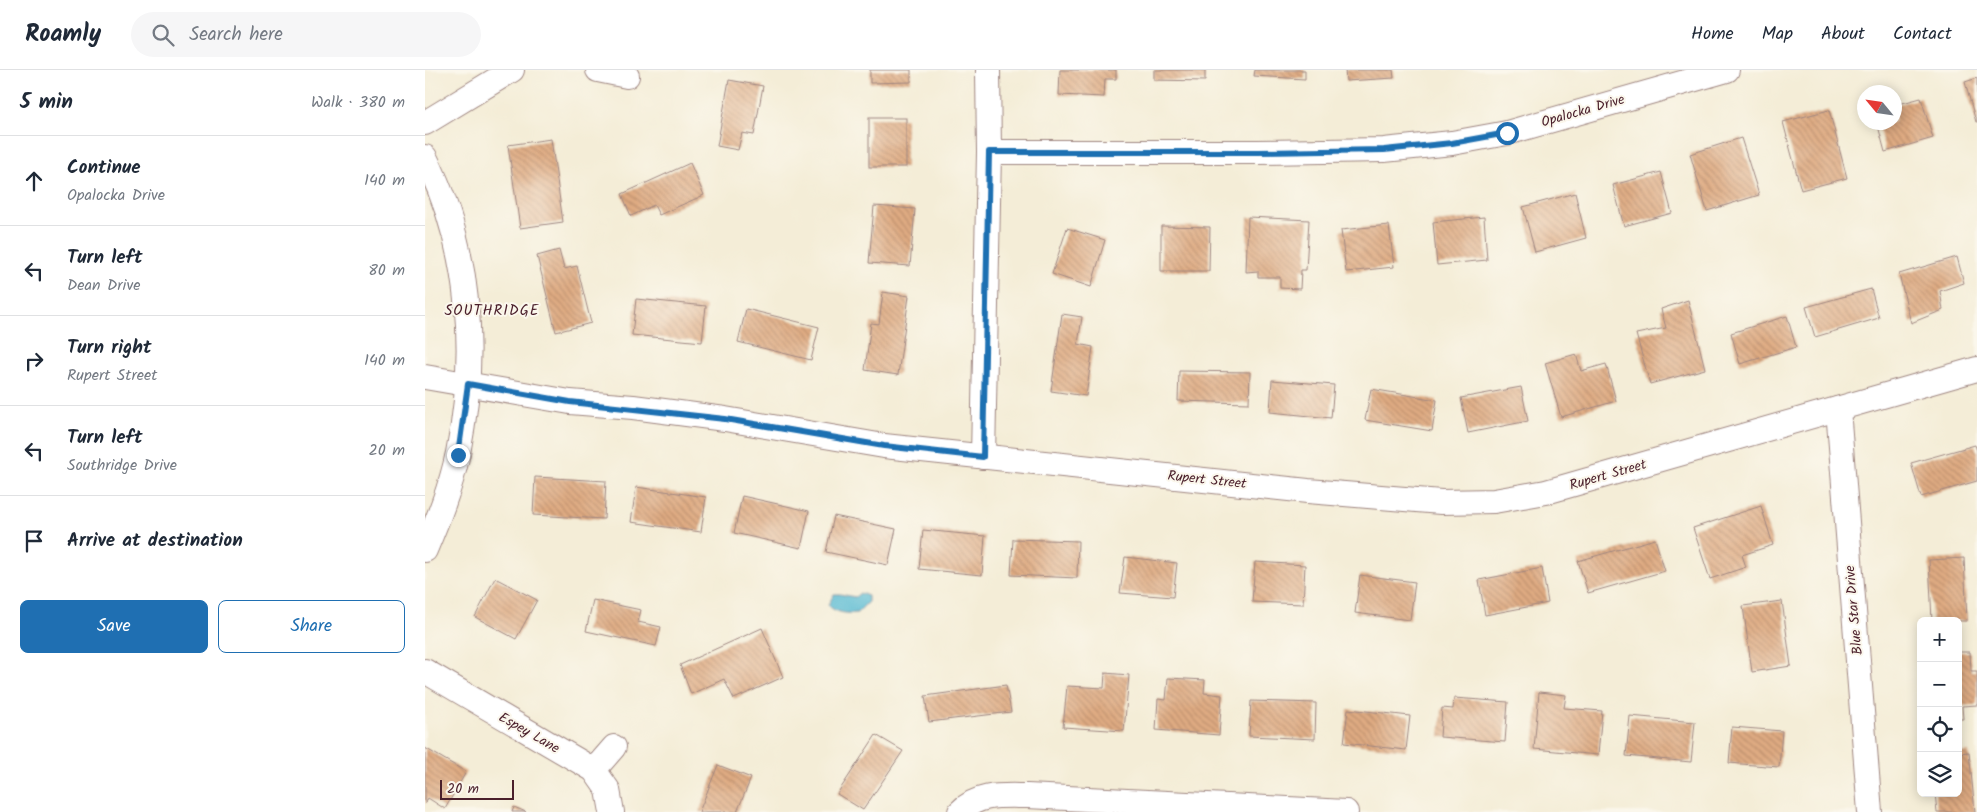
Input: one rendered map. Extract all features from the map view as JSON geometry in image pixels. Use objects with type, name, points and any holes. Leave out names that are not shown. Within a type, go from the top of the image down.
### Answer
[{"type":"street","points":[[425,123],[512,70]]},
{"type":"street","points":[[598,70],[627,76]]},
{"type":"street","points":[[983,457],[989,152],[988,70]]},
{"type":"street","name":"Opalocka Drive","points":[[989,152],[1384,150],[1452,143],[1507,133],[1727,70]]},
{"type":"street","points":[[425,157],[436,178],[452,227],[464,278],[469,332],[468,384],[458,455],[443,507],[425,550]]},
{"type":"street","name":"Rupert Street","points":[[425,377],[570,402],[715,418],[884,446],[1441,502],[1494,500],[1546,492],[1977,369]]},
{"type":"street","name":"Blue Star Drive","points":[[1838,408],[1870,812]]},
{"type":"street","name":"Espey Lane","points":[[425,671],[594,770],[608,790],[612,812]]},
{"type":"street","points":[[594,770],[614,747]]},
{"type":"street","points":[[960,812],[966,806],[983,797],[1027,796],[1346,812]]},
{"type":"water","points":[[860,593],[868,596],[868,602],[857,613],[841,612],[834,610],[828,605],[834,594],[855,597]]},
{"type":"building","points":[[870,70],[911,70],[911,82],[870,83]]},
{"type":"building","points":[[1060,70],[1116,70],[1116,79],[1105,79],[1104,97],[1059,95]]},
{"type":"building","points":[[1154,70],[1205,70],[1205,81],[1154,80]]},
{"type":"building","points":[[1255,70],[1305,70],[1305,79],[1254,76]]},
{"type":"building","points":[[1345,70],[1393,70],[1394,78],[1346,81]]},
{"type":"building","points":[[1977,78],[1977,122],[1976,122],[1965,82]]},
{"type":"building","points":[[729,80],[763,86],[754,135],[742,133],[738,150],[717,146]]},
{"type":"building","points":[[1921,98],[1933,138],[1885,152],[1879,130],[1902,130],[1902,103]]},
{"type":"building","points":[[1829,110],[1847,178],[1801,190],[1783,122]]},
{"type":"building","points":[[869,118],[906,118],[906,167],[869,167]]},
{"type":"building","points":[[1741,138],[1759,195],[1707,211],[1690,154]]},
{"type":"building","points":[[551,139],[563,222],[520,228],[508,145]]},
{"type":"building","points":[[690,163],[704,195],[659,215],[654,205],[631,216],[622,194]]},
{"type":"building","points":[[1661,172],[1672,213],[1624,226],[1613,185]]},
{"type":"building","points":[[1575,193],[1586,238],[1535,252],[1523,207]]},
{"type":"building","points":[[874,206],[915,209],[910,266],[869,263]]},
{"type":"building","points":[[1248,217],[1309,220],[1306,270],[1301,270],[1300,289],[1280,288],[1280,277],[1258,277],[1258,271],[1246,272]]},
{"type":"building","points":[[1484,217],[1487,260],[1437,265],[1433,222]]},
{"type":"building","points":[[1389,225],[1394,267],[1346,272],[1341,230]]},
{"type":"building","points":[[1161,226],[1210,227],[1209,271],[1161,271]]},
{"type":"building","points":[[1067,228],[1105,240],[1091,287],[1052,274]]},
{"type":"building","points":[[559,250],[564,269],[577,266],[591,323],[556,332],[537,256]]},
{"type":"building","points":[[1957,257],[1964,283],[1940,291],[1943,310],[1911,323],[1899,274]]},
{"type":"building","points":[[1871,289],[1879,318],[1815,337],[1806,307]]},
{"type":"building","points":[[883,292],[909,296],[898,375],[865,370],[871,323],[879,324]]},
{"type":"building","points":[[636,299],[706,306],[702,342],[632,335]]},
{"type":"building","points":[[1688,300],[1705,369],[1650,384],[1636,334],[1666,328],[1661,309]]},
{"type":"building","points":[[746,309],[819,327],[811,360],[738,342]]},
{"type":"building","points":[[1062,314],[1082,317],[1078,344],[1093,347],[1086,396],[1051,391]]},
{"type":"building","points":[[1787,316],[1796,347],[1740,364],[1731,333]]},
{"type":"building","points":[[1576,354],[1581,371],[1606,364],[1616,401],[1561,417],[1545,363]]},
{"type":"building","points":[[1179,371],[1250,372],[1249,403],[1178,401]]},
{"type":"building","points":[[1272,380],[1334,385],[1331,418],[1270,412]]},
{"type":"building","points":[[1521,387],[1528,421],[1468,433],[1461,398]]},
{"type":"building","points":[[1371,389],[1437,400],[1432,431],[1365,420]]},
{"type":"building","points":[[1975,445],[1977,451],[1977,481],[1921,497],[1911,463]]},
{"type":"building","points":[[535,477],[606,481],[604,519],[533,515]]},
{"type":"building","points":[[636,487],[706,497],[701,532],[631,522]]},
{"type":"building","points":[[742,496],[809,511],[801,548],[734,533]]},
{"type":"building","points":[[1761,506],[1773,545],[1742,555],[1746,567],[1710,579],[1693,528]]},
{"type":"building","points":[[834,516],[896,529],[888,565],[826,552]]},
{"type":"building","points":[[923,530],[985,536],[982,575],[919,569]]},
{"type":"building","points":[[1013,539],[1078,541],[1077,578],[1011,575]]},
{"type":"building","points":[[1655,539],[1665,571],[1588,593],[1578,561]]},
{"type":"building","points":[[1125,557],[1177,563],[1173,597],[1120,593]]},
{"type":"building","points":[[1964,558],[1967,621],[1962,621],[1962,617],[1932,617],[1929,560]]},
{"type":"building","points":[[1255,562],[1305,565],[1303,604],[1252,602]]},
{"type":"building","points":[[1542,568],[1548,603],[1485,615],[1479,580]]},
{"type":"building","points":[[1360,575],[1415,582],[1410,620],[1355,613]]},
{"type":"building","points":[[495,578],[537,600],[516,639],[475,617]]},
{"type":"building","points":[[593,600],[641,610],[638,622],[661,627],[656,646],[586,631]]},
{"type":"building","points":[[1782,601],[1791,666],[1752,672],[1743,606]]},
{"type":"building","points":[[762,628],[783,677],[734,699],[724,679],[691,694],[680,665]]},
{"type":"building","points":[[1962,652],[1970,652],[1971,671],[1977,671],[1977,705],[1962,706]]},
{"type":"building","points":[[1105,673],[1129,675],[1124,731],[1063,727],[1067,686],[1104,688]]},
{"type":"building","points":[[1168,678],[1205,680],[1204,693],[1222,695],[1219,735],[1156,730],[1158,699],[1166,700]]},
{"type":"building","points":[[1006,685],[1011,712],[929,722],[925,696]]},
{"type":"building","points":[[1539,692],[1566,695],[1564,708],[1602,711],[1598,755],[1534,749]]},
{"type":"building","points":[[1454,698],[1508,702],[1505,742],[1440,737],[1442,708],[1453,709]]},
{"type":"building","points":[[1251,701],[1316,703],[1315,739],[1249,736]]},
{"type":"building","points":[[1348,709],[1410,716],[1406,750],[1344,743]]},
{"type":"building","points":[[1630,716],[1695,722],[1691,762],[1626,756]]},
{"type":"building","points":[[1732,727],[1782,731],[1779,767],[1729,763]]},
{"type":"building","points":[[876,735],[903,751],[863,810],[837,794]]},
{"type":"building","points":[[425,748],[466,772],[445,809],[428,798],[425,804]]},
{"type":"building","points":[[1969,752],[1975,812],[1937,812],[1935,797],[1962,797],[1962,753]]},
{"type":"building","points":[[718,765],[751,778],[737,812],[699,812]]},
{"type":"building","points":[[514,807],[526,812],[512,812]]},
{"type":"district","name":"SOUTHRIDGE","points":[[492,311]]},
{"type":"route","points":[[458,455],[468,384],[570,402],[633,407],[725,419],[884,446],[983,457],[982,424],[989,152],[1384,150],[1452,143],[1507,133]]}]
